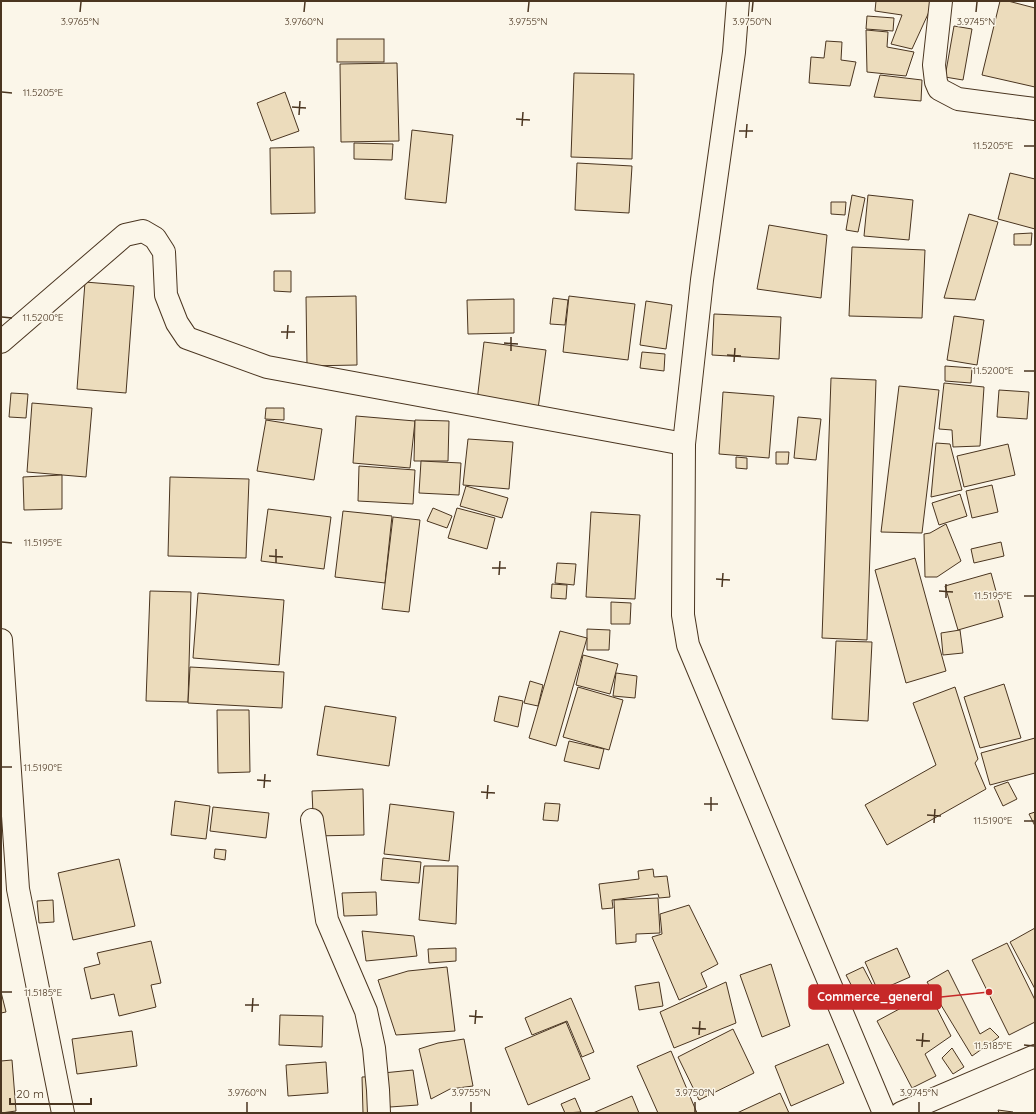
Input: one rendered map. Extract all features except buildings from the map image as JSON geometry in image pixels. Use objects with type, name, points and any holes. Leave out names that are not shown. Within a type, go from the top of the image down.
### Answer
[{"type":"street","points":[[738,1],[734,52],[702,280],[684,444],[683,615],[688,644],[884,1113]]},
{"type":"street","points":[[941,1],[934,65],[936,82],[939,89],[958,99],[1035,109]]},
{"type":"street","points":[[1,342],[125,235],[143,231],[155,238],[164,252],[166,295],[177,323],[187,338],[267,367],[684,444]]},
{"type":"street","points":[[1,640],[18,889],[63,1113]]},
{"type":"street","points":[[312,820],[327,920],[366,1011],[374,1048],[379,1113]]},
{"type":"street","points":[[900,1113],[1035,1056]]},
{"type":"place","name":"Commerce_general","points":[[989,992]]}]
